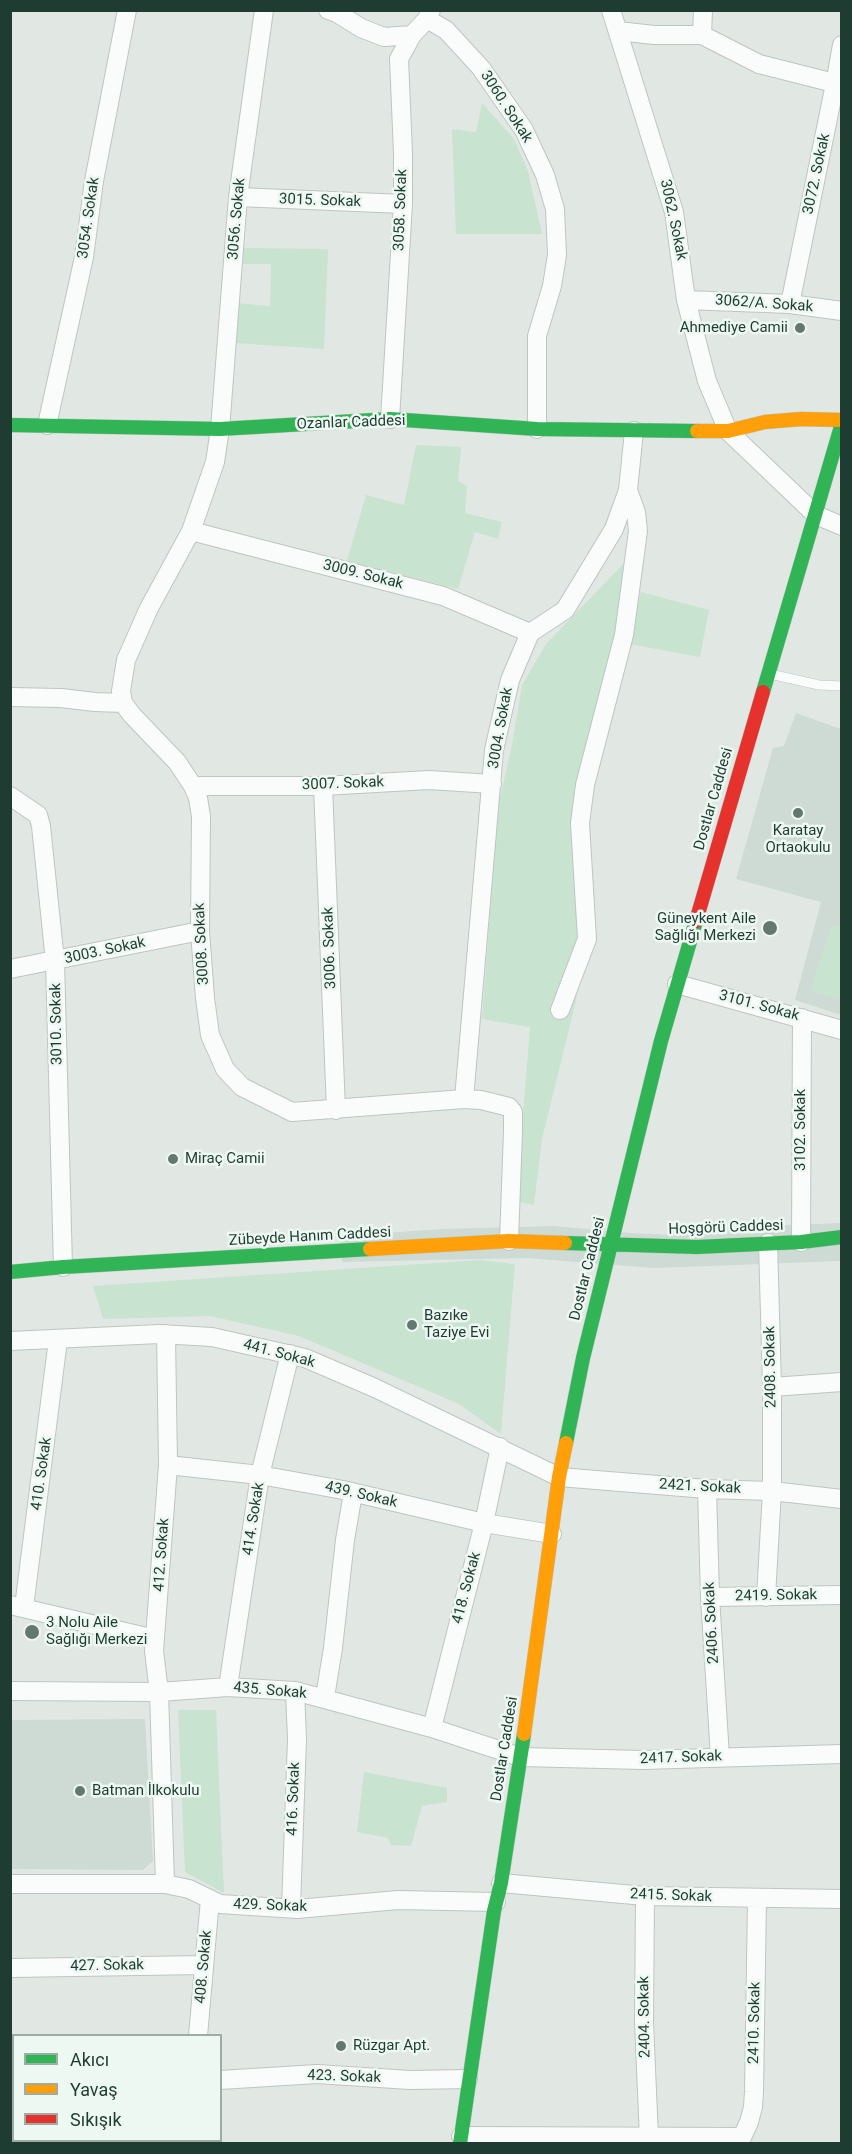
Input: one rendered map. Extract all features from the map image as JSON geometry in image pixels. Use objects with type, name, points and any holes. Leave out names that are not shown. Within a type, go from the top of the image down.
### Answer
[{"type":"main road","name":"Ozanlar Caddesi","points":[[10,425],[220,429],[390,419],[537,429],[634,431],[728,430],[765,422],[801,419],[842,422]]},
{"type":"main road","name":"Dostlar Caddesi","points":[[460,2140],[520,1757],[559,1477],[583,1358],[661,1041],[842,422]]},
{"type":"main road","name":"Hoşgörü Caddesi","points":[[611,1246],[697,1247],[801,1242],[842,1237]]},
{"type":"main road","name":"Zübeyde Hanım Caddesi","points":[[10,1272],[509,1241],[611,1246]]},
{"type":"street","name":"3054. Sokak","points":[[47,425],[84,257],[94,181],[127,10]]},
{"type":"street","name":"3056. Sokak","points":[[220,429],[238,197],[264,10]]},
{"type":"street","points":[[327,10],[384,37],[412,35]]},
{"type":"street","name":"3062. Sokak","points":[[611,10],[674,212],[686,300],[707,381],[728,430]]},
{"type":"street","points":[[702,35],[703,10]]},
{"type":"street","name":"3058. Sokak","points":[[390,419],[403,204],[399,59],[412,35],[429,15]]},
{"type":"street","name":"3060. Sokak","points":[[429,15],[481,68],[524,130],[545,175],[555,209],[557,255],[552,286],[537,336],[537,429]]},
{"type":"street","points":[[618,31],[654,35],[702,35],[759,64],[838,84]]},
{"type":"street","name":"3072. Sokak","points":[[790,304],[838,84],[842,45]]},
{"type":"street","name":"3015. Sokak","points":[[238,197],[403,204]]},
{"type":"street","name":"3062/A. Sokak","points":[[686,300],[790,304],[842,311]]},
{"type":"street","points":[[10,697],[123,703],[121,691],[126,660],[148,608],[191,531],[215,462],[220,429]]},
{"type":"street","points":[[728,430],[816,515],[842,526]]},
{"type":"street","points":[[530,633],[565,610],[614,529],[628,490],[634,431]]},
{"type":"street","points":[[560,1010],[587,939],[580,823],[585,785],[624,635],[638,531],[636,512],[628,490]]},
{"type":"street","name":"3009. Sokak","points":[[191,531],[443,596],[530,633]]},
{"type":"street","name":"3004. Sokak","points":[[464,1099],[494,750],[510,680],[530,633]]},
{"type":"street","name":"3008. Sokak","points":[[123,703],[177,762],[193,786],[201,816],[200,931],[210,1035],[225,1070],[242,1087],[292,1112],[464,1099],[498,1103],[509,1107],[513,1112],[509,1241]]},
{"type":"street","name":"3007. Sokak","points":[[193,786],[324,786],[429,780],[492,784]]},
{"type":"street","name":"3006. Sokak","points":[[324,786],[336,1110]]},
{"type":"street","name":"3010. Sokak","points":[[10,796],[38,816],[41,826],[55,961],[63,1267]]},
{"type":"street","name":"3003. Sokak","points":[[10,969],[200,931]]},
{"type":"street","name":"3101. Sokak","points":[[677,984],[842,1030]]},
{"type":"street","name":"3102. Sokak","points":[[801,1242],[802,1018]]},
{"type":"street","name":"2408. Sokak","points":[[766,1597],[771,1491],[772,1387],[768,1243]]},
{"type":"street","name":"441. Sokak","points":[[10,1341],[166,1334],[212,1337],[290,1354],[375,1388],[559,1477]]},
{"type":"street","name":"412. Sokak","points":[[165,1884],[159,1692],[154,1651],[168,1465],[166,1334]]},
{"type":"street","name":"410. Sokak","points":[[17,1606],[58,1340]]},
{"type":"street","name":"414. Sokak","points":[[228,1687],[260,1475],[290,1354]]},
{"type":"street","points":[[772,1387],[842,1382]]},
{"type":"street","name":"418. Sokak","points":[[432,1728],[484,1523],[500,1447]]},
{"type":"street","name":"439. Sokak","points":[[168,1465],[260,1475],[353,1492],[484,1523],[552,1534]]},
{"type":"street","name":"2421. Sokak","points":[[559,1477],[707,1489],[771,1491],[842,1499]]},
{"type":"street","name":"2406. Sokak","points":[[707,1489],[710,1597],[720,1757]]},
{"type":"street","points":[[325,1697],[353,1492]]},
{"type":"street","name":"2419. Sokak","points":[[710,1597],[842,1595]]},
{"type":"street","points":[[17,1606],[155,1639]]},
{"type":"street","name":"435. Sokak","points":[[10,1691],[159,1692],[228,1687],[295,1691],[325,1697],[432,1728],[520,1757]]},
{"type":"street","name":"416. Sokak","points":[[291,1908],[297,1739],[295,1691]]},
{"type":"street","name":"2417. Sokak","points":[[520,1757],[643,1760],[842,1754]]},
{"type":"street","name":"2415. Sokak","points":[[501,1883],[645,1896],[842,1899]]},
{"type":"street","name":"429. Sokak","points":[[10,1884],[165,1884],[230,1905],[291,1908],[398,1900],[496,1902]]},
{"type":"street","name":"2404. Sokak","points":[[645,1896],[644,2022],[649,2138]]},
{"type":"street","name":"408. Sokak","points":[[198,2034],[210,1899]]},
{"type":"street","name":"2410. Sokak","points":[[741,2140],[753,2107],[754,2092],[757,1899]]},
{"type":"street","name":"427. Sokak","points":[[10,1968],[204,1965]]},
{"type":"street","name":"423. Sokak","points":[[222,2080],[317,2074],[410,2080],[468,2079]]},
{"type":"street","points":[[460,2140],[649,2138],[741,2140]]},
{"type":"lane","points":[[768,673],[819,685],[842,686]]},
{"type":"shaded area","name":"Karatay Ortaokulu","points":[[796,713],[841,729],[841,1015],[795,1000],[821,902],[736,879],[773,748],[784,746]]},
{"type":"shaded area","points":[[841,1223],[841,1261],[654,1268],[526,1258],[342,1262],[340,1236],[443,1229],[554,1226],[676,1235],[767,1226]]},
{"type":"shaded area","name":"Batman İlkokulu","points":[[145,1719],[153,1861],[143,1870],[11,1869],[11,1720]]},
{"type":"green space","points":[[482,103],[514,139],[528,171],[542,234],[456,234],[452,129],[476,132]]},
{"type":"green space","points":[[243,248],[328,249],[324,349],[235,343],[236,303],[270,306],[271,264],[243,264]]},
{"type":"green space","points":[[416,445],[461,447],[458,481],[467,486],[465,513],[502,522],[498,539],[475,532],[458,589],[347,561],[366,495],[404,505]]},
{"type":"green space","points":[[635,555],[570,826],[581,944],[576,1001],[542,1139],[534,1205],[516,1201],[530,1027],[482,1019],[498,806],[512,745],[522,685],[546,644],[629,558]]},
{"type":"green space","points":[[641,592],[709,610],[700,657],[629,644]]},
{"type":"green space","points":[[831,925],[841,928],[841,1000],[810,990]]},
{"type":"green space","points":[[480,1260],[515,1264],[501,1434],[459,1404],[299,1336],[210,1316],[103,1319],[93,1286]]},
{"type":"green space","points":[[178,1710],[216,1710],[224,1893],[185,1872]]},
{"type":"green space","points":[[364,1772],[447,1788],[447,1802],[422,1806],[411,1846],[391,1845],[388,1838],[357,1832]]},
{"type":"traffic: fast","points":[[10,425],[220,429],[390,419],[537,429],[697,431]]},
{"type":"traffic: fast","points":[[763,692],[842,423]]},
{"type":"traffic: fast","points":[[566,1443],[583,1358],[661,1041],[696,921]]},
{"type":"traffic: fast","points":[[565,1243],[697,1247],[801,1242],[842,1237]]},
{"type":"traffic: fast","points":[[10,1272],[370,1249]]},
{"type":"traffic: fast","points":[[460,2144],[494,1911],[501,1883],[524,1734]]},
{"type":"traffic: slow","points":[[697,431],[728,431],[765,422],[801,419],[842,420]]},
{"type":"traffic: slow","points":[[370,1249],[509,1241],[565,1243]]},
{"type":"traffic: slow","points":[[524,1734],[559,1477],[566,1443]]},
{"type":"traffic: jam","points":[[696,921],[763,692]]},
{"type":"place","name":"Ahmediye Camii","points":[[800,328]]},
{"type":"place","name":"Karatay Ortaokulu","points":[[798,813]]},
{"type":"place","name":"Güneykent Aile Sağlığı Merkezi","points":[[770,928]]},
{"type":"place","name":"Miraç Camii","points":[[173,1159]]},
{"type":"place","name":"Bazıke Taziye Evi","points":[[412,1325]]},
{"type":"place","name":"3 Nolu Aile Sağlığı Merkezi","points":[[32,1632]]},
{"type":"place","name":"Batman İlkokulu","points":[[80,1791]]},
{"type":"place","name":"Rüzgar Apt.","points":[[341,2046]]}]
